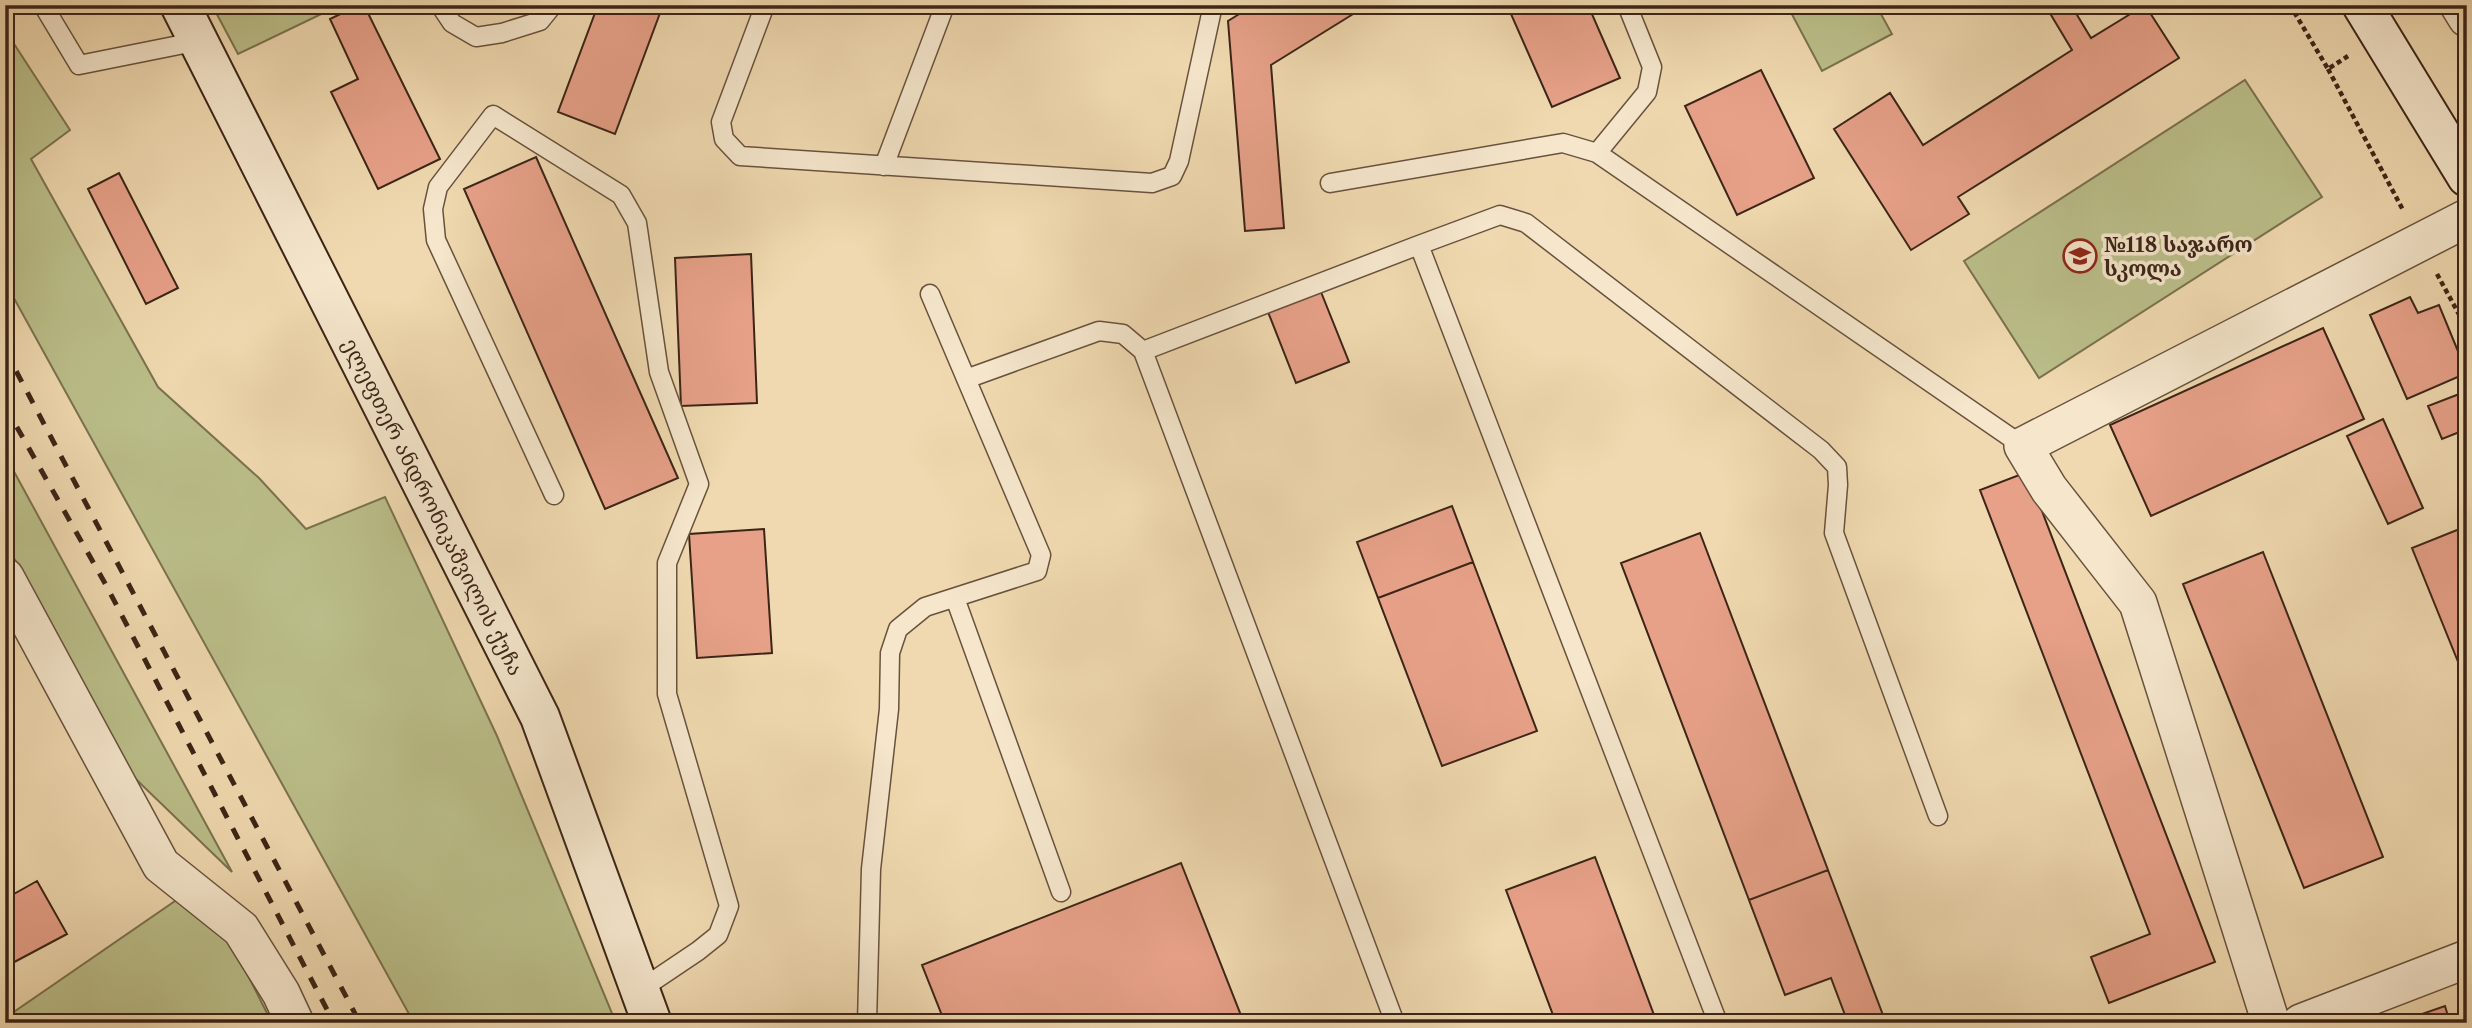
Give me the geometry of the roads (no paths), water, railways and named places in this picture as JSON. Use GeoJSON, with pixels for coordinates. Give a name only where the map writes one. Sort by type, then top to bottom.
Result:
{"type":"FeatureCollection","features":[{"type":"Feature","properties":{"kind":"main road","name":"ელეფთერ ანდრონიკაშვილის ქუჩა"},"geometry":{"type":"LineString","coordinates":[[180,5],[540,717],[646,1006]]}},
{"type":"Feature","properties":{"kind":"main road"},"geometry":{"type":"LineString","coordinates":[[2372,20],[2467,177]]}},
{"type":"Feature","properties":{"kind":"street"},"geometry":{"type":"LineString","coordinates":[[2459,5],[2467,18]]}},
{"type":"Feature","properties":{"kind":"street"},"geometry":{"type":"LineString","coordinates":[[2271,1023],[2138,603],[2049,489],[2023,446],[2467,218]]}},
{"type":"Feature","properties":{"kind":"street"},"geometry":{"type":"LineString","coordinates":[[5,577],[161,865],[241,929],[281,993],[295,1023]]}},
{"type":"Feature","properties":{"kind":"street"},"geometry":{"type":"LineString","coordinates":[[2301,1023],[2467,959]]}},
{"type":"Feature","properties":{"kind":"lane"},"geometry":{"type":"LineString","coordinates":[[43,5],[79,65],[199,40]]}},
{"type":"Feature","properties":{"kind":"lane"},"geometry":{"type":"LineString","coordinates":[[440,5],[452,23],[476,37],[502,33],[540,21],[553,5]]}},
{"type":"Feature","properties":{"kind":"lane"},"geometry":{"type":"LineString","coordinates":[[765,5],[721,122],[724,139],[740,156],[1152,183],[1172,176],[1179,161],[1213,5]]}},
{"type":"Feature","properties":{"kind":"lane"},"geometry":{"type":"LineString","coordinates":[[884,166],[945,5]]}},
{"type":"Feature","properties":{"kind":"lane"},"geometry":{"type":"LineString","coordinates":[[1597,153],[1647,92],[1652,66],[1627,5]]}},
{"type":"Feature","properties":{"kind":"lane"},"geometry":{"type":"LineString","coordinates":[[554,495],[436,240],[433,209],[438,187],[494,115],[621,195],[632,214],[637,223],[659,372],[699,484],[667,563],[667,694],[729,906],[718,935],[698,951],[646,1006]]}},
{"type":"Feature","properties":{"kind":"lane"},"geometry":{"type":"LineString","coordinates":[[1330,183],[1563,144],[1597,153],[2023,446]]}},
{"type":"Feature","properties":{"kind":"lane"},"geometry":{"type":"LineString","coordinates":[[1143,351],[1500,215],[1526,223],[1821,450],[1837,467],[1833,533],[1938,816]]}},
{"type":"Feature","properties":{"kind":"lane"},"geometry":{"type":"LineString","coordinates":[[1419,245],[1718,1023]]}},
{"type":"Feature","properties":{"kind":"lane"},"geometry":{"type":"LineString","coordinates":[[867,1023],[871,869],[889,709],[890,653],[898,629],[925,607],[1037,571],[1041,555],[930,294]]}},
{"type":"Feature","properties":{"kind":"lane"},"geometry":{"type":"LineString","coordinates":[[966,379],[1099,331],[1123,334],[1143,351],[1395,1023]]}},
{"type":"Feature","properties":{"kind":"lane"},"geometry":{"type":"LineString","coordinates":[[955,598],[1061,891]]}},
{"type":"Feature","properties":{"kind":"railway"},"geometry":{"type":"LineString","coordinates":[[5,350],[360,1023]]}},
{"type":"Feature","properties":{"kind":"railway"},"geometry":{"type":"LineString","coordinates":[[5,406],[106,585],[334,1023]]}},
{"type":"Feature","properties":{"kind":"place","name":"№118 საჯარო სკოლა"},"geometry":{"type":"Point","coordinates":[2080,256]}}]}
